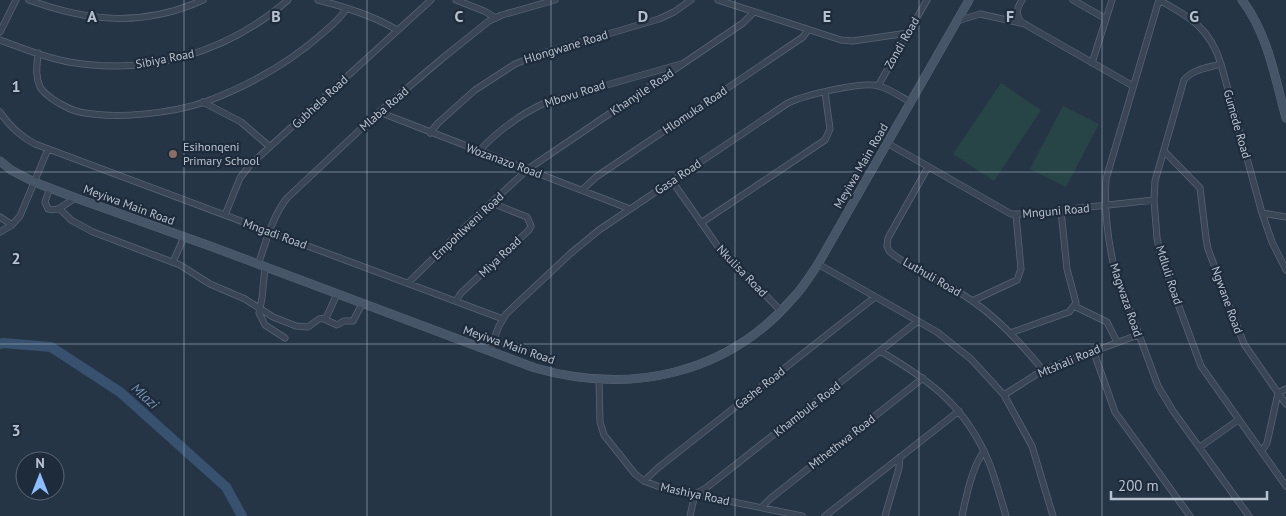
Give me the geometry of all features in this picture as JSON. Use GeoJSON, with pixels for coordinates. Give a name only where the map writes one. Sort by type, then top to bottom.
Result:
{"type":"FeatureCollection","features":[{"type":"Feature","properties":{"kind":"street"},"geometry":{"type":"LineString","coordinates":[[0,32],[16,0]]}},
{"type":"Feature","properties":{"kind":"street"},"geometry":{"type":"LineString","coordinates":[[29,0],[72,14],[96,18],[123,19],[156,15],[203,0]]}},
{"type":"Feature","properties":{"kind":"street","name":"Sibiya Road"},"geometry":{"type":"LineString","coordinates":[[0,40],[67,62],[106,66],[135,66],[164,62],[201,53],[219,46],[264,19],[288,0]]}},
{"type":"Feature","properties":{"kind":"street"},"geometry":{"type":"LineString","coordinates":[[318,0],[346,9],[397,30]]}},
{"type":"Feature","properties":{"kind":"street","name":"Gubhela Road"},"geometry":{"type":"LineString","coordinates":[[225,215],[240,178],[250,166],[431,0]]}},
{"type":"Feature","properties":{"kind":"street"},"geometry":{"type":"LineString","coordinates":[[456,0],[496,18]]}},
{"type":"Feature","properties":{"kind":"street","name":"Mlaba Road"},"geometry":{"type":"LineString","coordinates":[[259,306],[262,298],[261,266],[269,232],[287,198],[379,112],[444,57],[496,18],[555,0]]}},
{"type":"Feature","properties":{"kind":"street","name":"Hlongwane Road"},"geometry":{"type":"LineString","coordinates":[[430,133],[438,122],[475,90],[515,64],[544,53],[659,19],[674,12],[691,0]]}},
{"type":"Feature","properties":{"kind":"street"},"geometry":{"type":"LineString","coordinates":[[718,0],[808,30],[848,41],[908,33]]}},
{"type":"Feature","properties":{"kind":"street","name":"Zondi Road"},"geometry":{"type":"LineString","coordinates":[[878,86],[927,0]]}},
{"type":"Feature","properties":{"kind":"street","name":"Meyiwa Main Road"},"geometry":{"type":"LineString","coordinates":[[0,161],[11,170],[34,182],[555,374],[600,380],[652,377],[669,374],[705,362],[744,341],[767,324],[803,287],[969,0]]}},
{"type":"Feature","properties":{"kind":"street"},"geometry":{"type":"LineString","coordinates":[[1022,0],[1017,10],[1017,15],[1021,22],[1133,86]]}},
{"type":"Feature","properties":{"kind":"street"},"geometry":{"type":"LineString","coordinates":[[1073,0],[1106,18]]}},
{"type":"Feature","properties":{"kind":"street"},"geometry":{"type":"LineString","coordinates":[[1092,63],[1112,0]]}},
{"type":"Feature","properties":{"kind":"street","name":"Gumede Road"},"geometry":{"type":"LineString","coordinates":[[1158,0],[1193,20],[1203,29],[1214,44],[1262,213],[1272,242],[1286,270]]}},
{"type":"Feature","properties":{"kind":"street","name":"Magwaza Road"},"geometry":{"type":"LineString","coordinates":[[1158,0],[1106,179],[1106,207],[1110,252],[1138,335],[1158,386],[1249,516]]}},
{"type":"Feature","properties":{"kind":"street"},"geometry":{"type":"LineString","coordinates":[[1242,0],[1252,14],[1263,36],[1286,118]]}},
{"type":"Feature","properties":{"kind":"street"},"geometry":{"type":"LineString","coordinates":[[38,53],[36,70],[41,88],[51,98],[72,110],[100,115],[138,114],[203,102],[261,77],[300,52],[341,17],[346,9]]}},
{"type":"Feature","properties":{"kind":"street","name":"Khanyile Road"},"geometry":{"type":"LineString","coordinates":[[528,170],[743,24],[754,12]]}},
{"type":"Feature","properties":{"kind":"street"},"geometry":{"type":"LineString","coordinates":[[956,22],[980,14],[1026,25]]}},
{"type":"Feature","properties":{"kind":"street","name":"Hlomuka Road"},"geometry":{"type":"LineString","coordinates":[[582,190],[596,177],[803,37],[808,30]]}},
{"type":"Feature","properties":{"kind":"street","name":"Mbovu Road"},"geometry":{"type":"LineString","coordinates":[[479,151],[495,135],[536,107],[568,95],[683,63]]}},
{"type":"Feature","properties":{"kind":"street","name":"Mdluli Road"},"geometry":{"type":"LineString","coordinates":[[1221,64],[1195,71],[1184,80],[1155,181],[1154,200],[1157,238],[1161,258],[1197,357],[1238,420],[1286,486]]}},
{"type":"Feature","properties":{"kind":"street"},"geometry":{"type":"LineString","coordinates":[[649,72],[655,83]]}},
{"type":"Feature","properties":{"kind":"street","name":"Gasa Road"},"geometry":{"type":"LineString","coordinates":[[489,351],[503,319],[586,240],[788,103],[808,95],[865,85],[878,86],[910,102]]}},
{"type":"Feature","properties":{"kind":"street"},"geometry":{"type":"LineString","coordinates":[[701,223],[825,140],[830,129],[825,92]]}},
{"type":"Feature","properties":{"kind":"street"},"geometry":{"type":"LineString","coordinates":[[203,102],[241,122],[270,147]]}},
{"type":"Feature","properties":{"kind":"street","name":"Mngadi Road"},"geometry":{"type":"LineString","coordinates":[[0,112],[4,119],[24,138],[48,149],[503,319]]}},
{"type":"Feature","properties":{"kind":"street","name":"Wozanazo Road"},"geometry":{"type":"LineString","coordinates":[[379,112],[630,209]]}},
{"type":"Feature","properties":{"kind":"street","name":"Mnguni Road"},"geometry":{"type":"LineString","coordinates":[[887,143],[1016,215],[1106,207],[1154,200]]}},
{"type":"Feature","properties":{"kind":"street"},"geometry":{"type":"LineString","coordinates":[[0,232],[12,225],[20,216],[48,149]]}},
{"type":"Feature","properties":{"kind":"street","name":"Ngwane Road"},"geometry":{"type":"LineString","coordinates":[[1164,151],[1200,188],[1208,249],[1240,334],[1250,354],[1286,404]]}},
{"type":"Feature","properties":{"kind":"street","name":"Luthuli Road"},"geometry":{"type":"LineString","coordinates":[[928,167],[888,238],[887,246],[893,254],[972,301],[1010,333],[1043,370]]}},
{"type":"Feature","properties":{"kind":"street","name":"Empohlweni Road"},"geometry":{"type":"LineString","coordinates":[[408,283],[528,170]]}},
{"type":"Feature","properties":{"kind":"street","name":"Nkulisa Road"},"geometry":{"type":"LineString","coordinates":[[672,181],[726,256],[781,311]]}},
{"type":"Feature","properties":{"kind":"street"},"geometry":{"type":"LineString","coordinates":[[50,187],[45,199],[46,206],[52,210],[60,209],[76,198]]}},
{"type":"Feature","properties":{"kind":"street","name":"Miya Road"},"geometry":{"type":"LineString","coordinates":[[456,301],[461,293],[529,230],[531,226],[527,217],[492,203]]}},
{"type":"Feature","properties":{"kind":"street"},"geometry":{"type":"LineString","coordinates":[[60,209],[71,220],[93,232],[173,262],[188,269],[210,284],[236,294],[259,306],[273,317],[304,328],[319,319],[324,319],[337,325],[344,321],[351,322],[362,304]]}},
{"type":"Feature","properties":{"kind":"street"},"geometry":{"type":"LineString","coordinates":[[1010,333],[1069,312],[1074,306],[1076,298],[1067,269],[1062,211]]}},
{"type":"Feature","properties":{"kind":"street"},"geometry":{"type":"LineString","coordinates":[[1262,213],[1286,217]]}},
{"type":"Feature","properties":{"kind":"street"},"geometry":{"type":"LineString","coordinates":[[972,301],[1017,280],[1020,275],[1016,215]]}},
{"type":"Feature","properties":{"kind":"street"},"geometry":{"type":"LineString","coordinates":[[0,217],[12,225]]}},
{"type":"Feature","properties":{"kind":"street"},"geometry":{"type":"LineString","coordinates":[[173,262],[184,237]]}},
{"type":"Feature","properties":{"kind":"street"},"geometry":{"type":"LineString","coordinates":[[818,264],[918,321],[951,342],[971,359],[1004,396],[1032,446],[1053,516]]}},
{"type":"Feature","properties":{"kind":"street"},"geometry":{"type":"LineString","coordinates":[[324,319],[330,312],[337,294]]}},
{"type":"Feature","properties":{"kind":"street","name":"Gashe Road"},"geometry":{"type":"LineString","coordinates":[[644,481],[654,471],[876,297]]}},
{"type":"Feature","properties":{"kind":"street"},"geometry":{"type":"LineString","coordinates":[[259,306],[258,313],[263,323],[285,338]]}},
{"type":"Feature","properties":{"kind":"street"},"geometry":{"type":"LineString","coordinates":[[1074,306],[1107,322],[1117,342]]}},
{"type":"Feature","properties":{"kind":"street","name":"Khambule Road"},"geometry":{"type":"LineString","coordinates":[[695,494],[706,488],[918,321]]}},
{"type":"Feature","properties":{"kind":"street","name":"Mtshali Road"},"geometry":{"type":"LineString","coordinates":[[1004,396],[1043,370],[1138,335]]}},
{"type":"Feature","properties":{"kind":"street"},"geometry":{"type":"LineString","coordinates":[[1093,350],[1115,412],[1190,516]]}},
{"type":"Feature","properties":{"kind":"street"},"geometry":{"type":"LineString","coordinates":[[880,351],[937,389],[970,425],[990,464],[1006,516]]}},
{"type":"Feature","properties":{"kind":"street","name":"Mthethwa Road"},"geometry":{"type":"LineString","coordinates":[[762,508],[771,498],[923,378]]}},
{"type":"Feature","properties":{"kind":"street","name":"Mashiya Road"},"geometry":{"type":"LineString","coordinates":[[600,380],[600,422],[604,435],[632,470],[644,481],[660,487],[802,516]]}},
{"type":"Feature","properties":{"kind":"street"},"geometry":{"type":"LineString","coordinates":[[1262,451],[1267,442],[1278,393],[1286,389]]}},
{"type":"Feature","properties":{"kind":"street"},"geometry":{"type":"LineString","coordinates":[[825,516],[959,411]]}},
{"type":"Feature","properties":{"kind":"street"},"geometry":{"type":"LineString","coordinates":[[1200,447],[1238,420]]}},
{"type":"Feature","properties":{"kind":"street"},"geometry":{"type":"LineString","coordinates":[[962,516],[977,464],[984,452]]}},
{"type":"Feature","properties":{"kind":"street"},"geometry":{"type":"LineString","coordinates":[[885,516],[899,468],[900,457]]}},
{"type":"Feature","properties":{"kind":"street"},"geometry":{"type":"LineString","coordinates":[[690,516],[695,494]]}},
{"type":"Feature","properties":{"kind":"green space"},"geometry":{"type":"Polygon","coordinates":[[[1001,83],[1041,110],[994,181],[953,154],[1001,83]]]}},
{"type":"Feature","properties":{"kind":"green space"},"geometry":{"type":"Polygon","coordinates":[[[1063,106],[1099,124],[1066,187],[1030,169],[1063,106]]]}},
{"type":"Feature","properties":{"kind":"waterway","name":"Mlazi"},"geometry":{"type":"LineString","coordinates":[[0,344],[51,347],[120,392],[226,487],[242,516]]}},
{"type":"Feature","properties":{"kind":"place","name":"Esihonqeni Primary School"},"geometry":{"type":"Point","coordinates":[173,154]}}]}
